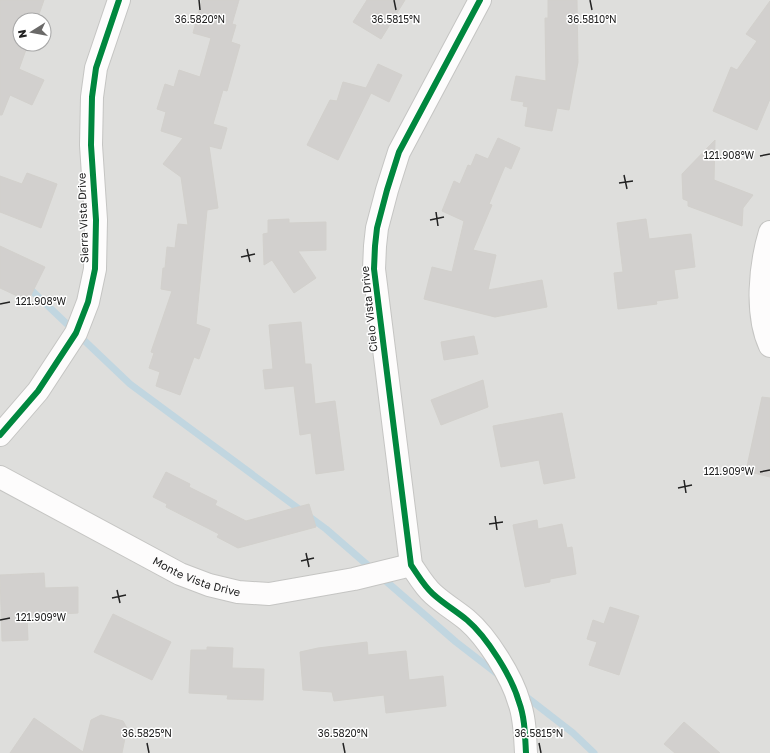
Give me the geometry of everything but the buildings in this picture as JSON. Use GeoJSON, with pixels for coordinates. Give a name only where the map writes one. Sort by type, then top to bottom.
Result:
{"type":"FeatureCollection","features":[{"type":"Feature","properties":{"kind":"street","name":"Sierra Vista Drive"},"geometry":{"type":"LineString","coordinates":[[0,435],[38,391],[76,333],[88,302],[95,262],[96,220],[90,145],[92,97],[96,68],[119,0]]}},
{"type":"Feature","properties":{"kind":"street","name":"Cielo Vista Drive"},"geometry":{"type":"LineString","coordinates":[[411,565],[374,269],[374,246],[387,190],[399,152],[480,0]]}},
{"type":"Feature","properties":{"kind":"street"},"geometry":{"type":"LineString","coordinates":[[770,232],[765,253],[761,288],[763,323],[770,346]]}},
{"type":"Feature","properties":{"kind":"street","name":"Monte Vista Drive"},"geometry":{"type":"LineString","coordinates":[[0,477],[180,574],[209,585],[238,592],[268,594],[354,579],[411,565]]}},
{"type":"Feature","properties":{"kind":"street"},"geometry":{"type":"LineString","coordinates":[[411,565],[433,594],[468,621],[487,643],[506,671],[519,702],[525,730],[526,753]]}},
{"type":"Feature","properties":{"kind":"shaded area"},"geometry":{"type":"Polygon","coordinates":[[[0,0],[770,0],[770,753],[0,753],[0,0]]]}},
{"type":"Feature","properties":{"kind":"waterway"},"geometry":{"type":"LineString","coordinates":[[27,286],[130,384],[326,529],[456,642],[500,676]]}},
{"type":"Feature","properties":{"kind":"waterway"},"geometry":{"type":"LineString","coordinates":[[524,695],[573,733],[594,753]]}},
{"type":"Feature","properties":{"kind":"cycle path"},"geometry":{"type":"LineString","coordinates":[[0,435],[38,391],[76,333],[88,302],[95,269],[96,220],[91,145],[92,97],[96,68],[119,0]]}},
{"type":"Feature","properties":{"kind":"cycle path"},"geometry":{"type":"LineString","coordinates":[[480,0],[399,152],[377,228],[374,269],[411,565],[430,591],[475,627],[498,658],[511,681],[521,708],[526,753]]}}]}
